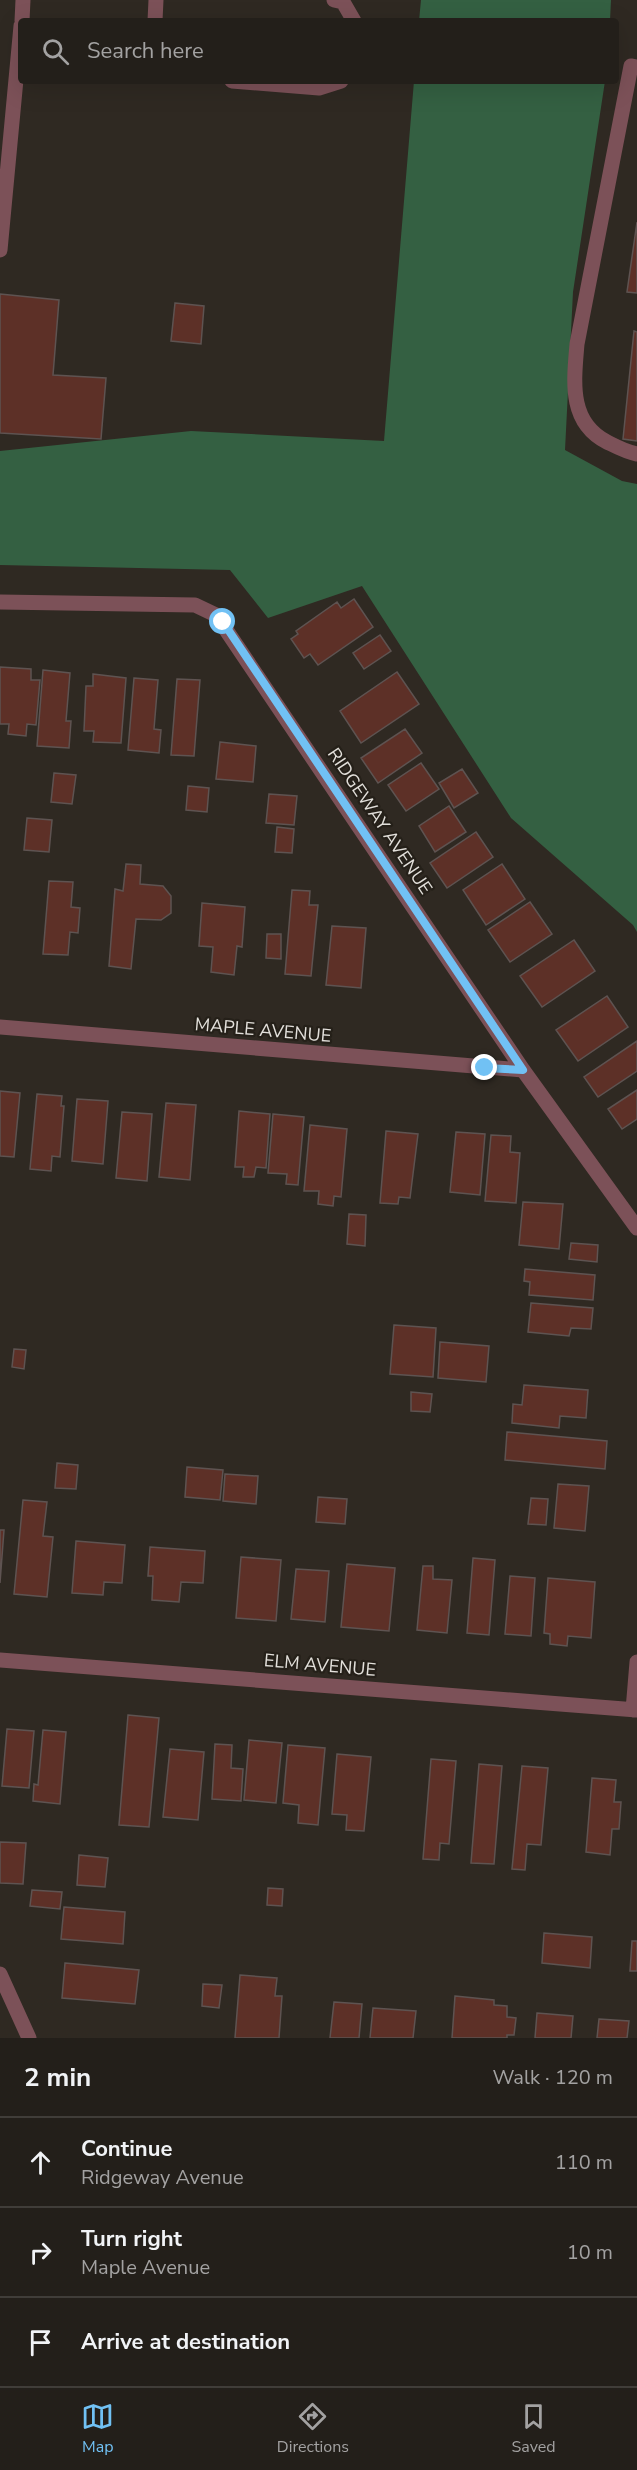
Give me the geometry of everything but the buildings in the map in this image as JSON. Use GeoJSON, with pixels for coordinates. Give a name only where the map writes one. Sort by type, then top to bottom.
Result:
{"type":"FeatureCollection","features":[{"type":"Feature","properties":{"kind":"street"},"geometry":{"type":"LineString","coordinates":[[21,18],[23,0]]}},
{"type":"Feature","properties":{"kind":"street"},"geometry":{"type":"LineString","coordinates":[[155,18],[156,0]]}},
{"type":"Feature","properties":{"kind":"street"},"geometry":{"type":"LineString","coordinates":[[334,0],[343,2],[352,18]]}},
{"type":"Feature","properties":{"kind":"street"},"geometry":{"type":"LineString","coordinates":[[0,250],[18,58]]}},
{"type":"Feature","properties":{"kind":"street"},"geometry":{"type":"LineString","coordinates":[[637,67],[631,66],[577,344],[574,384],[577,412],[596,436],[637,454]]}},
{"type":"Feature","properties":{"kind":"street"},"geometry":{"type":"LineString","coordinates":[[269,84],[319,88],[332,84]]}},
{"type":"Feature","properties":{"kind":"street","name":"RIDGEWAY AVENUE"},"geometry":{"type":"LineString","coordinates":[[0,602],[195,605],[216,615],[523,1070],[637,1228]]}},
{"type":"Feature","properties":{"kind":"street","name":"MAPLE AVENUE"},"geometry":{"type":"LineString","coordinates":[[0,1027],[523,1070]]}},
{"type":"Feature","properties":{"kind":"street","name":"ELM AVENUE"},"geometry":{"type":"LineString","coordinates":[[0,1660],[635,1710]]}},
{"type":"Feature","properties":{"kind":"street"},"geometry":{"type":"LineString","coordinates":[[635,1710],[637,1662]]}},
{"type":"Feature","properties":{"kind":"street"},"geometry":{"type":"LineString","coordinates":[[0,1974],[29,2038]]}},
{"type":"Feature","properties":{"kind":"green space"},"geometry":{"type":"Polygon","coordinates":[[[421,0],[611,0],[610,18],[419,18],[421,0]]]}},
{"type":"Feature","properties":{"kind":"green space"},"geometry":{"type":"Polygon","coordinates":[[[414,84],[605,84],[573,292],[565,450],[622,481],[637,484],[637,932],[633,925],[511,818],[362,586],[268,618],[230,570],[0,565],[0,451],[191,431],[384,441],[414,84]]]}},
{"type":"Feature","properties":{"kind":"route"},"geometry":{"type":"LineString","coordinates":[[223,622],[523,1070],[485,1068]]}}]}
